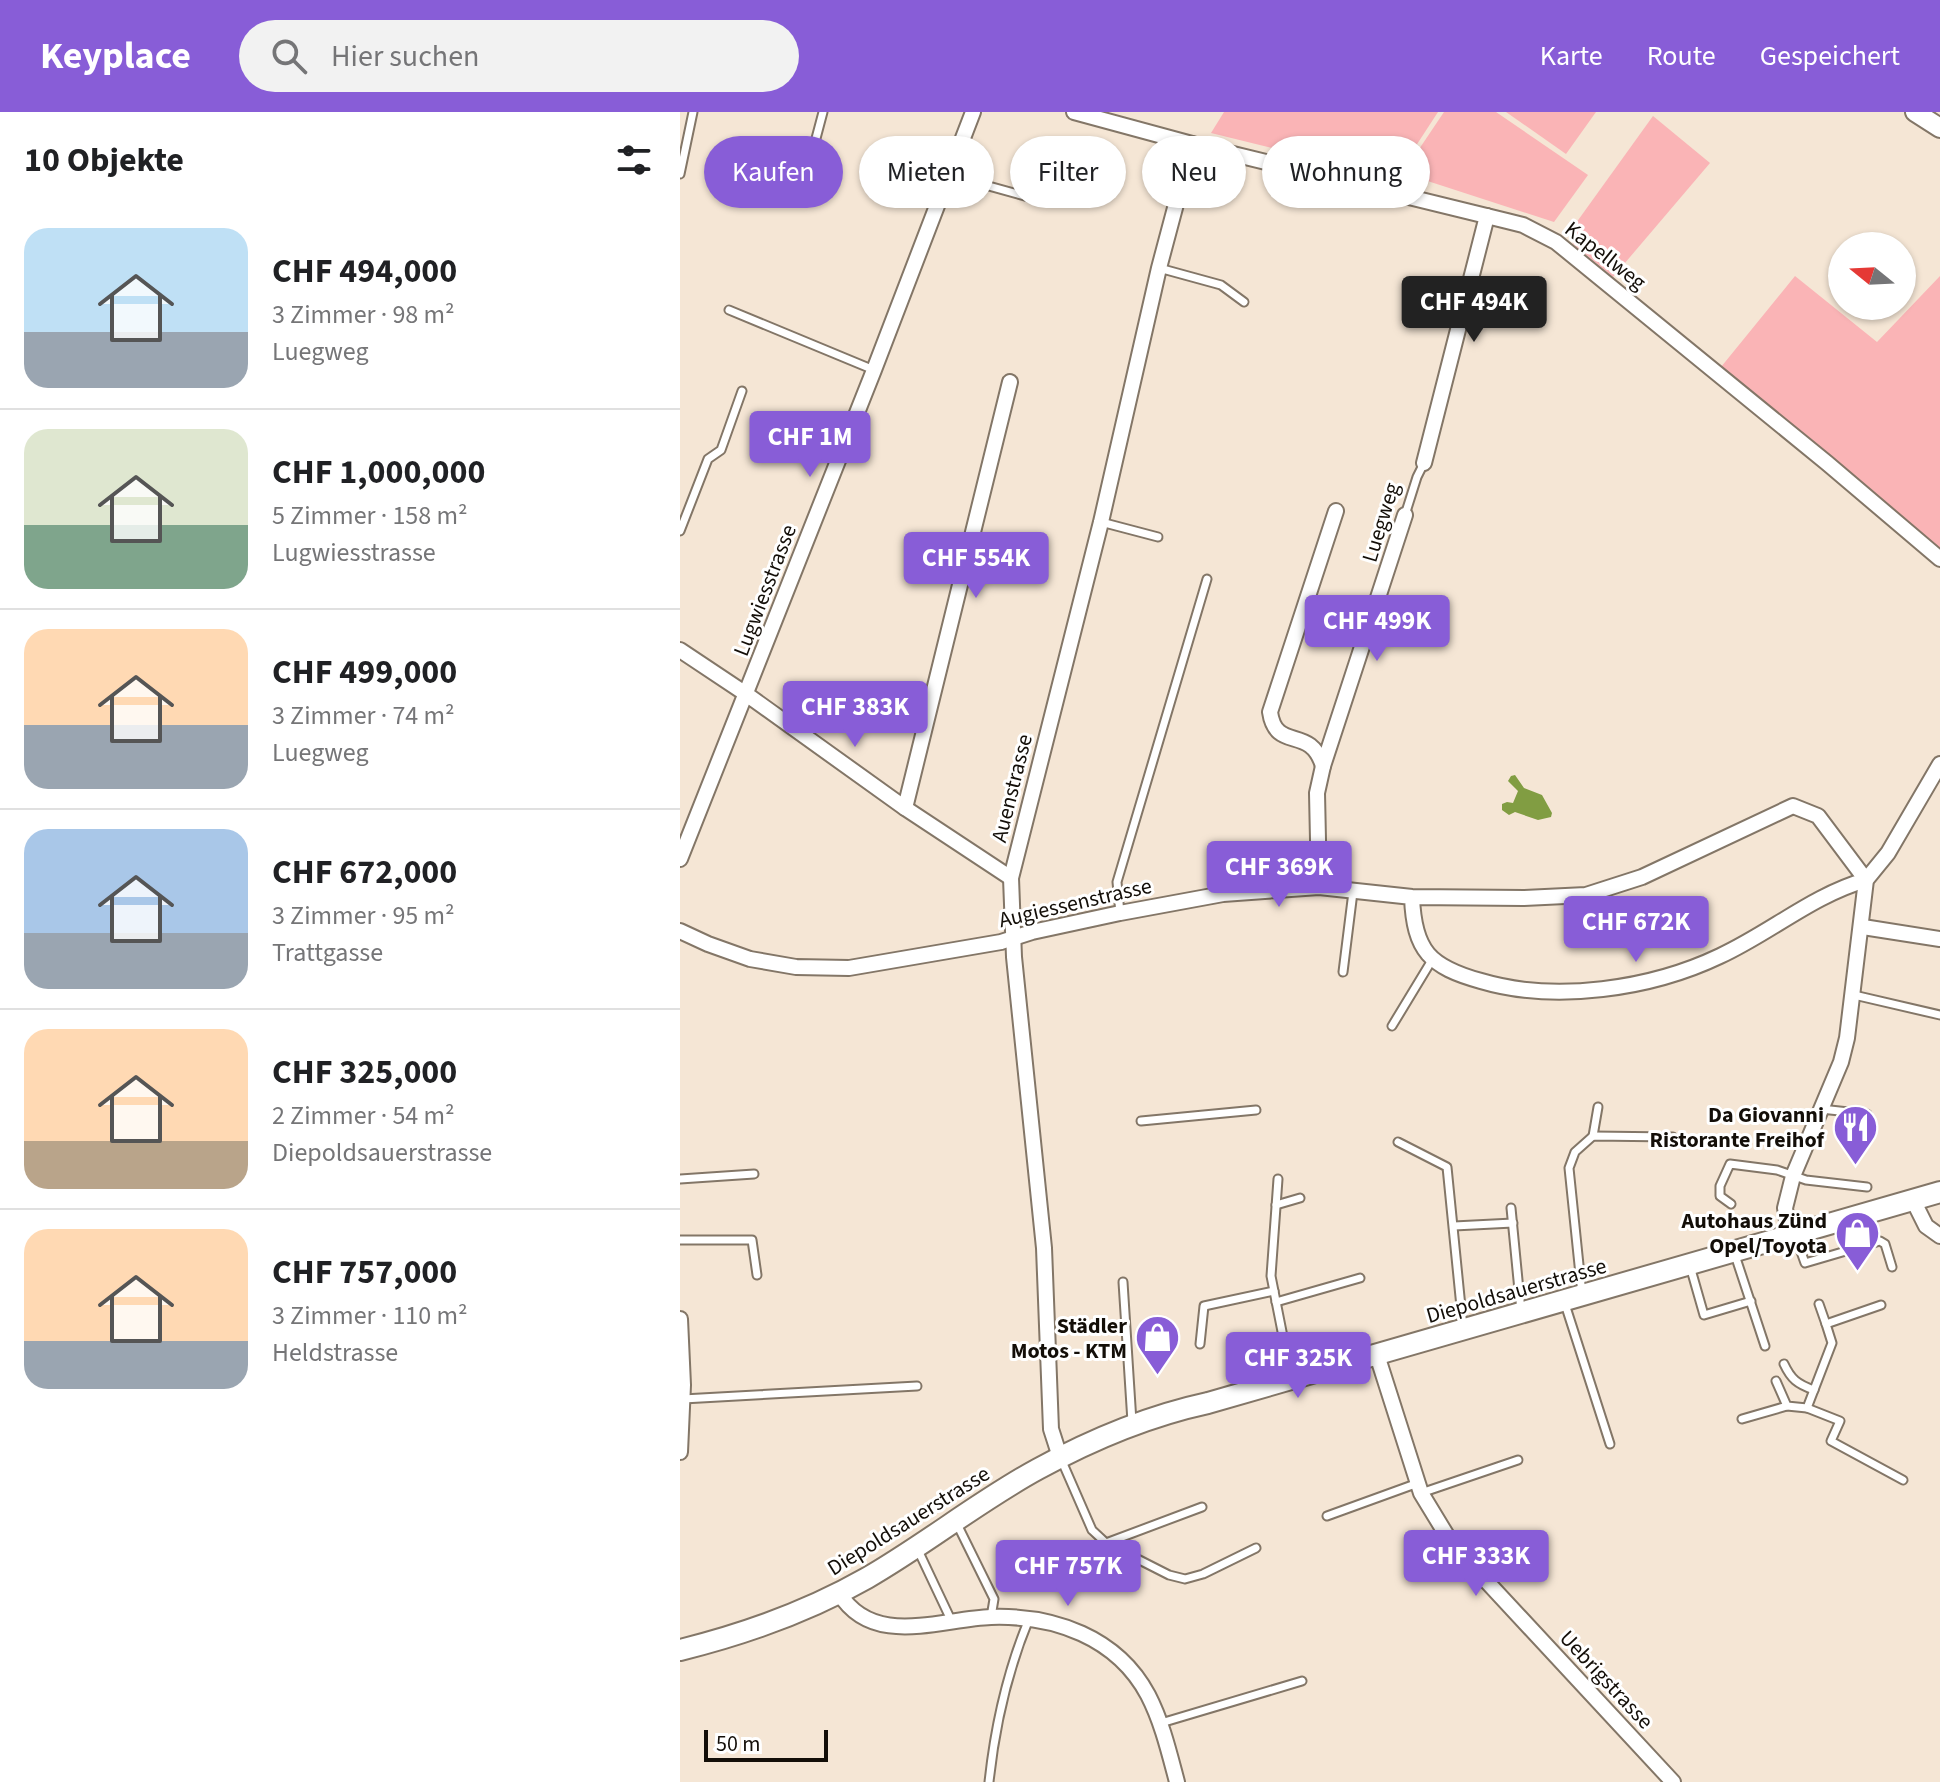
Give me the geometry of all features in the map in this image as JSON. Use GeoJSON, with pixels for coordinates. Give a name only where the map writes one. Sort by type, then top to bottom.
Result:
{"type":"FeatureCollection","features":[{"type":"Feature","properties":{"kind":"main road","name":"Diepoldsauerstrasse"},"geometry":{"type":"LineString","coordinates":[[680,1650],[773,1623],[839,1593],[917,1548],[995,1495],[1060,1457],[1170,1411],[1291,1380],[1940,1192]]}},
{"type":"Feature","properties":{"kind":"street","name":"Lugwiesstrasse"},"geometry":{"type":"LineString","coordinates":[[964,136],[973,112]]}},
{"type":"Feature","properties":{"kind":"street"},"geometry":{"type":"LineString","coordinates":[[1915,112],[1940,128]]}},
{"type":"Feature","properties":{"kind":"street","name":"Kapellweg"},"geometry":{"type":"LineString","coordinates":[[1083,113],[1164,136]]}},
{"type":"Feature","properties":{"kind":"street","name":"Kapellweg"},"geometry":{"type":"LineString","coordinates":[[1246,157],[1523,225],[1556,242],[1940,559]]}},
{"type":"Feature","properties":{"kind":"street","name":"Lugwiesstrasse"},"geometry":{"type":"LineString","coordinates":[[680,859],[936,208]]}},
{"type":"Feature","properties":{"kind":"street","name":"Auenstrasse"},"geometry":{"type":"LineString","coordinates":[[1060,1457],[1051,1429],[1044,1248],[1014,939],[1011,878],[1101,522],[1175,208]]}},
{"type":"Feature","properties":{"kind":"street","name":"Luegweg"},"geometry":{"type":"LineString","coordinates":[[1424,463],[1487,216]]}},
{"type":"Feature","properties":{"kind":"street"},"geometry":{"type":"LineString","coordinates":[[905,808],[1010,382]]}},
{"type":"Feature","properties":{"kind":"street"},"geometry":{"type":"LineString","coordinates":[[1323,766],[1319,752],[1311,744],[1279,733],[1272,724],[1270,712],[1336,511]]}},
{"type":"Feature","properties":{"kind":"street","name":"Luegweg"},"geometry":{"type":"LineString","coordinates":[[1319,887],[1317,793],[1323,766],[1405,515]]}},
{"type":"Feature","properties":{"kind":"street"},"geometry":{"type":"LineString","coordinates":[[680,650],[905,808],[1011,878]]}},
{"type":"Feature","properties":{"kind":"street"},"geometry":{"type":"LineString","coordinates":[[1412,897],[1419,942],[1432,960],[1454,974],[1489,984],[1535,990],[1626,986],[1670,976],[1721,956],[1843,887],[1866,880],[1888,853],[1939,770]]}},
{"type":"Feature","properties":{"kind":"street","name":"Augiessenstrasse"},"geometry":{"type":"LineString","coordinates":[[680,931],[750,959],[824,969],[849,968],[1014,939],[1120,913],[1223,894],[1319,887],[1412,897],[1586,895],[1642,877],[1793,806],[1818,816],[1866,880]]}},
{"type":"Feature","properties":{"kind":"street"},"geometry":{"type":"LineString","coordinates":[[1792,1233],[1785,1208],[1793,1176],[1841,1062],[1854,995],[1866,880]]}},
{"type":"Feature","properties":{"kind":"street"},"geometry":{"type":"LineString","coordinates":[[1863,927],[1940,939]]}},
{"type":"Feature","properties":{"kind":"street"},"geometry":{"type":"LineString","coordinates":[[1913,1200],[1921,1220],[1930,1231],[1940,1236]]}},
{"type":"Feature","properties":{"kind":"street"},"geometry":{"type":"LineString","coordinates":[[680,1319],[683,1399],[680,1452]]}},
{"type":"Feature","properties":{"kind":"street","name":"Uebrigstrasse"},"geometry":{"type":"LineString","coordinates":[[1377,1355],[1420,1488],[1452,1544],[1673,1782]]}},
{"type":"Feature","properties":{"kind":"street"},"geometry":{"type":"LineString","coordinates":[[839,1593],[854,1613],[871,1621],[911,1627],[991,1617],[1029,1619],[1066,1627],[1097,1640],[1129,1668],[1146,1692],[1161,1723],[1177,1782]]}},
{"type":"Feature","properties":{"kind":"lane"},"geometry":{"type":"LineString","coordinates":[[680,174],[693,112]]}},
{"type":"Feature","properties":{"kind":"lane"},"geometry":{"type":"LineString","coordinates":[[817,136],[823,112]]}},
{"type":"Feature","properties":{"kind":"lane"},"geometry":{"type":"LineString","coordinates":[[1159,268],[1221,285],[1244,302]]}},
{"type":"Feature","properties":{"kind":"lane"},"geometry":{"type":"LineString","coordinates":[[729,310],[874,370]]}},
{"type":"Feature","properties":{"kind":"lane"},"geometry":{"type":"LineString","coordinates":[[680,531],[708,459],[721,450],[742,391]]}},
{"type":"Feature","properties":{"kind":"lane","name":"Luegweg"},"geometry":{"type":"LineString","coordinates":[[1405,515],[1424,463]]}},
{"type":"Feature","properties":{"kind":"lane"},"geometry":{"type":"LineString","coordinates":[[1101,522],[1158,537]]}},
{"type":"Feature","properties":{"kind":"lane"},"geometry":{"type":"LineString","coordinates":[[1120,913],[1117,882],[1207,579]]}},
{"type":"Feature","properties":{"kind":"lane"},"geometry":{"type":"LineString","coordinates":[[1343,972],[1353,890]]}},
{"type":"Feature","properties":{"kind":"lane"},"geometry":{"type":"LineString","coordinates":[[1392,1026],[1432,960]]}},
{"type":"Feature","properties":{"kind":"lane"},"geometry":{"type":"LineString","coordinates":[[1854,995],[1940,1015]]}},
{"type":"Feature","properties":{"kind":"lane"},"geometry":{"type":"LineString","coordinates":[[1598,1107],[1593,1136],[1575,1152],[1569,1168],[1573,1299],[1610,1444]]}},
{"type":"Feature","properties":{"kind":"lane"},"geometry":{"type":"LineString","coordinates":[[1821,1109],[1867,1114]]}},
{"type":"Feature","properties":{"kind":"lane"},"geometry":{"type":"LineString","coordinates":[[1141,1121],[1256,1110]]}},
{"type":"Feature","properties":{"kind":"lane"},"geometry":{"type":"LineString","coordinates":[[1593,1136],[1673,1137]]}},
{"type":"Feature","properties":{"kind":"lane"},"geometry":{"type":"LineString","coordinates":[[1398,1142],[1447,1167],[1463,1329]]}},
{"type":"Feature","properties":{"kind":"lane"},"geometry":{"type":"LineString","coordinates":[[1731,1204],[1720,1196],[1720,1186],[1730,1164],[1777,1170],[1806,1180],[1867,1187]]}},
{"type":"Feature","properties":{"kind":"lane"},"geometry":{"type":"LineString","coordinates":[[680,1179],[754,1174]]}},
{"type":"Feature","properties":{"kind":"lane"},"geometry":{"type":"LineString","coordinates":[[1278,1179],[1271,1276],[1291,1380]]}},
{"type":"Feature","properties":{"kind":"lane"},"geometry":{"type":"LineString","coordinates":[[1276,1205],[1300,1198]]}},
{"type":"Feature","properties":{"kind":"lane"},"geometry":{"type":"LineString","coordinates":[[1511,1208],[1521,1314]]}},
{"type":"Feature","properties":{"kind":"lane"},"geometry":{"type":"LineString","coordinates":[[1454,1226],[1513,1223]]}},
{"type":"Feature","properties":{"kind":"lane"},"geometry":{"type":"LineString","coordinates":[[1792,1233],[1806,1264],[1880,1241],[1885,1244],[1892,1267]]}},
{"type":"Feature","properties":{"kind":"lane"},"geometry":{"type":"LineString","coordinates":[[680,1240],[752,1240],[757,1275]]}},
{"type":"Feature","properties":{"kind":"lane"},"geometry":{"type":"LineString","coordinates":[[1733,1250],[1765,1346]]}},
{"type":"Feature","properties":{"kind":"lane"},"geometry":{"type":"LineString","coordinates":[[1689,1264],[1704,1315],[1751,1301]]}},
{"type":"Feature","properties":{"kind":"lane"},"geometry":{"type":"LineString","coordinates":[[1276,1302],[1360,1278]]}},
{"type":"Feature","properties":{"kind":"lane"},"geometry":{"type":"LineString","coordinates":[[1123,1282],[1132,1425]]}},
{"type":"Feature","properties":{"kind":"lane"},"geometry":{"type":"LineString","coordinates":[[1200,1344],[1204,1306],[1274,1291]]}},
{"type":"Feature","properties":{"kind":"lane"},"geometry":{"type":"LineString","coordinates":[[1807,1408],[1832,1343],[1819,1304]]}},
{"type":"Feature","properties":{"kind":"lane"},"geometry":{"type":"LineString","coordinates":[[1826,1324],[1881,1305]]}},
{"type":"Feature","properties":{"kind":"lane"},"geometry":{"type":"LineString","coordinates":[[1784,1364],[1791,1378],[1814,1390]]}},
{"type":"Feature","properties":{"kind":"lane"},"geometry":{"type":"LineString","coordinates":[[1776,1381],[1787,1406]]}},
{"type":"Feature","properties":{"kind":"lane"},"geometry":{"type":"LineString","coordinates":[[683,1399],[917,1386]]}},
{"type":"Feature","properties":{"kind":"lane"},"geometry":{"type":"LineString","coordinates":[[1742,1419],[1787,1406],[1807,1408],[1840,1421],[1831,1441],[1903,1480]]}},
{"type":"Feature","properties":{"kind":"lane"},"geometry":{"type":"LineString","coordinates":[[1060,1457],[1092,1530],[1106,1543],[1169,1575],[1185,1579],[1203,1574],[1256,1548]]}},
{"type":"Feature","properties":{"kind":"lane"},"geometry":{"type":"LineString","coordinates":[[1327,1516],[1518,1460]]}},
{"type":"Feature","properties":{"kind":"lane"},"geometry":{"type":"LineString","coordinates":[[1106,1543],[1202,1507]]}},
{"type":"Feature","properties":{"kind":"lane"},"geometry":{"type":"LineString","coordinates":[[956,1522],[994,1599],[991,1617]]}},
{"type":"Feature","properties":{"kind":"lane"},"geometry":{"type":"LineString","coordinates":[[917,1548],[952,1622]]}},
{"type":"Feature","properties":{"kind":"lane"},"geometry":{"type":"LineString","coordinates":[[989,1782],[994,1736],[1003,1697],[1014,1654],[1029,1619]]}},
{"type":"Feature","properties":{"kind":"lane"},"geometry":{"type":"LineString","coordinates":[[1161,1723],[1302,1681]]}},
{"type":"Feature","properties":{"kind":"shaded area"},"geometry":{"type":"Polygon","coordinates":[[[1224,112],[1438,112],[1422,136],[1262,136],[1262,145],[1246,142],[1246,136],[1211,133],[1224,112]]]}},
{"type":"Feature","properties":{"kind":"shaded area"},"geometry":{"type":"Polygon","coordinates":[[[1444,112],[1496,112],[1588,175],[1554,222],[1430,182],[1428,136],[1444,112]]]}},
{"type":"Feature","properties":{"kind":"shaded area"},"geometry":{"type":"Polygon","coordinates":[[[1506,112],[1596,112],[1566,154],[1506,112]]]}},
{"type":"Feature","properties":{"kind":"shaded area"},"geometry":{"type":"Polygon","coordinates":[[[1653,116],[1710,163],[1613,277],[1573,244],[1571,230],[1653,116]]]}},
{"type":"Feature","properties":{"kind":"shaded area"},"geometry":{"type":"Polygon","coordinates":[[[1795,276],[1828,303],[1828,320],[1850,320],[1877,342],[1898,320],[1916,320],[1916,301],[1940,276],[1940,549],[1721,367],[1795,276]]]}},
{"type":"Feature","properties":{"kind":"shaded area"},"geometry":{"type":"Polygon","coordinates":[[[1515,775],[1524,788],[1542,795],[1552,813],[1551,817],[1538,820],[1515,812],[1509,815],[1502,810],[1502,804],[1513,803],[1518,791],[1508,781],[1515,775]]]}},
{"type":"Feature","properties":{"kind":"place","name":"Da Giovanni Ristorante Freihof"},"geometry":{"type":"Point","coordinates":[1855,1166]}},
{"type":"Feature","properties":{"kind":"place","name":"Autohaus Zünd Opel/Toyota"},"geometry":{"type":"Point","coordinates":[1858,1272]}},
{"type":"Feature","properties":{"kind":"place","name":"Städler Motos - KTM"},"geometry":{"type":"Point","coordinates":[1158,1377]}}]}
